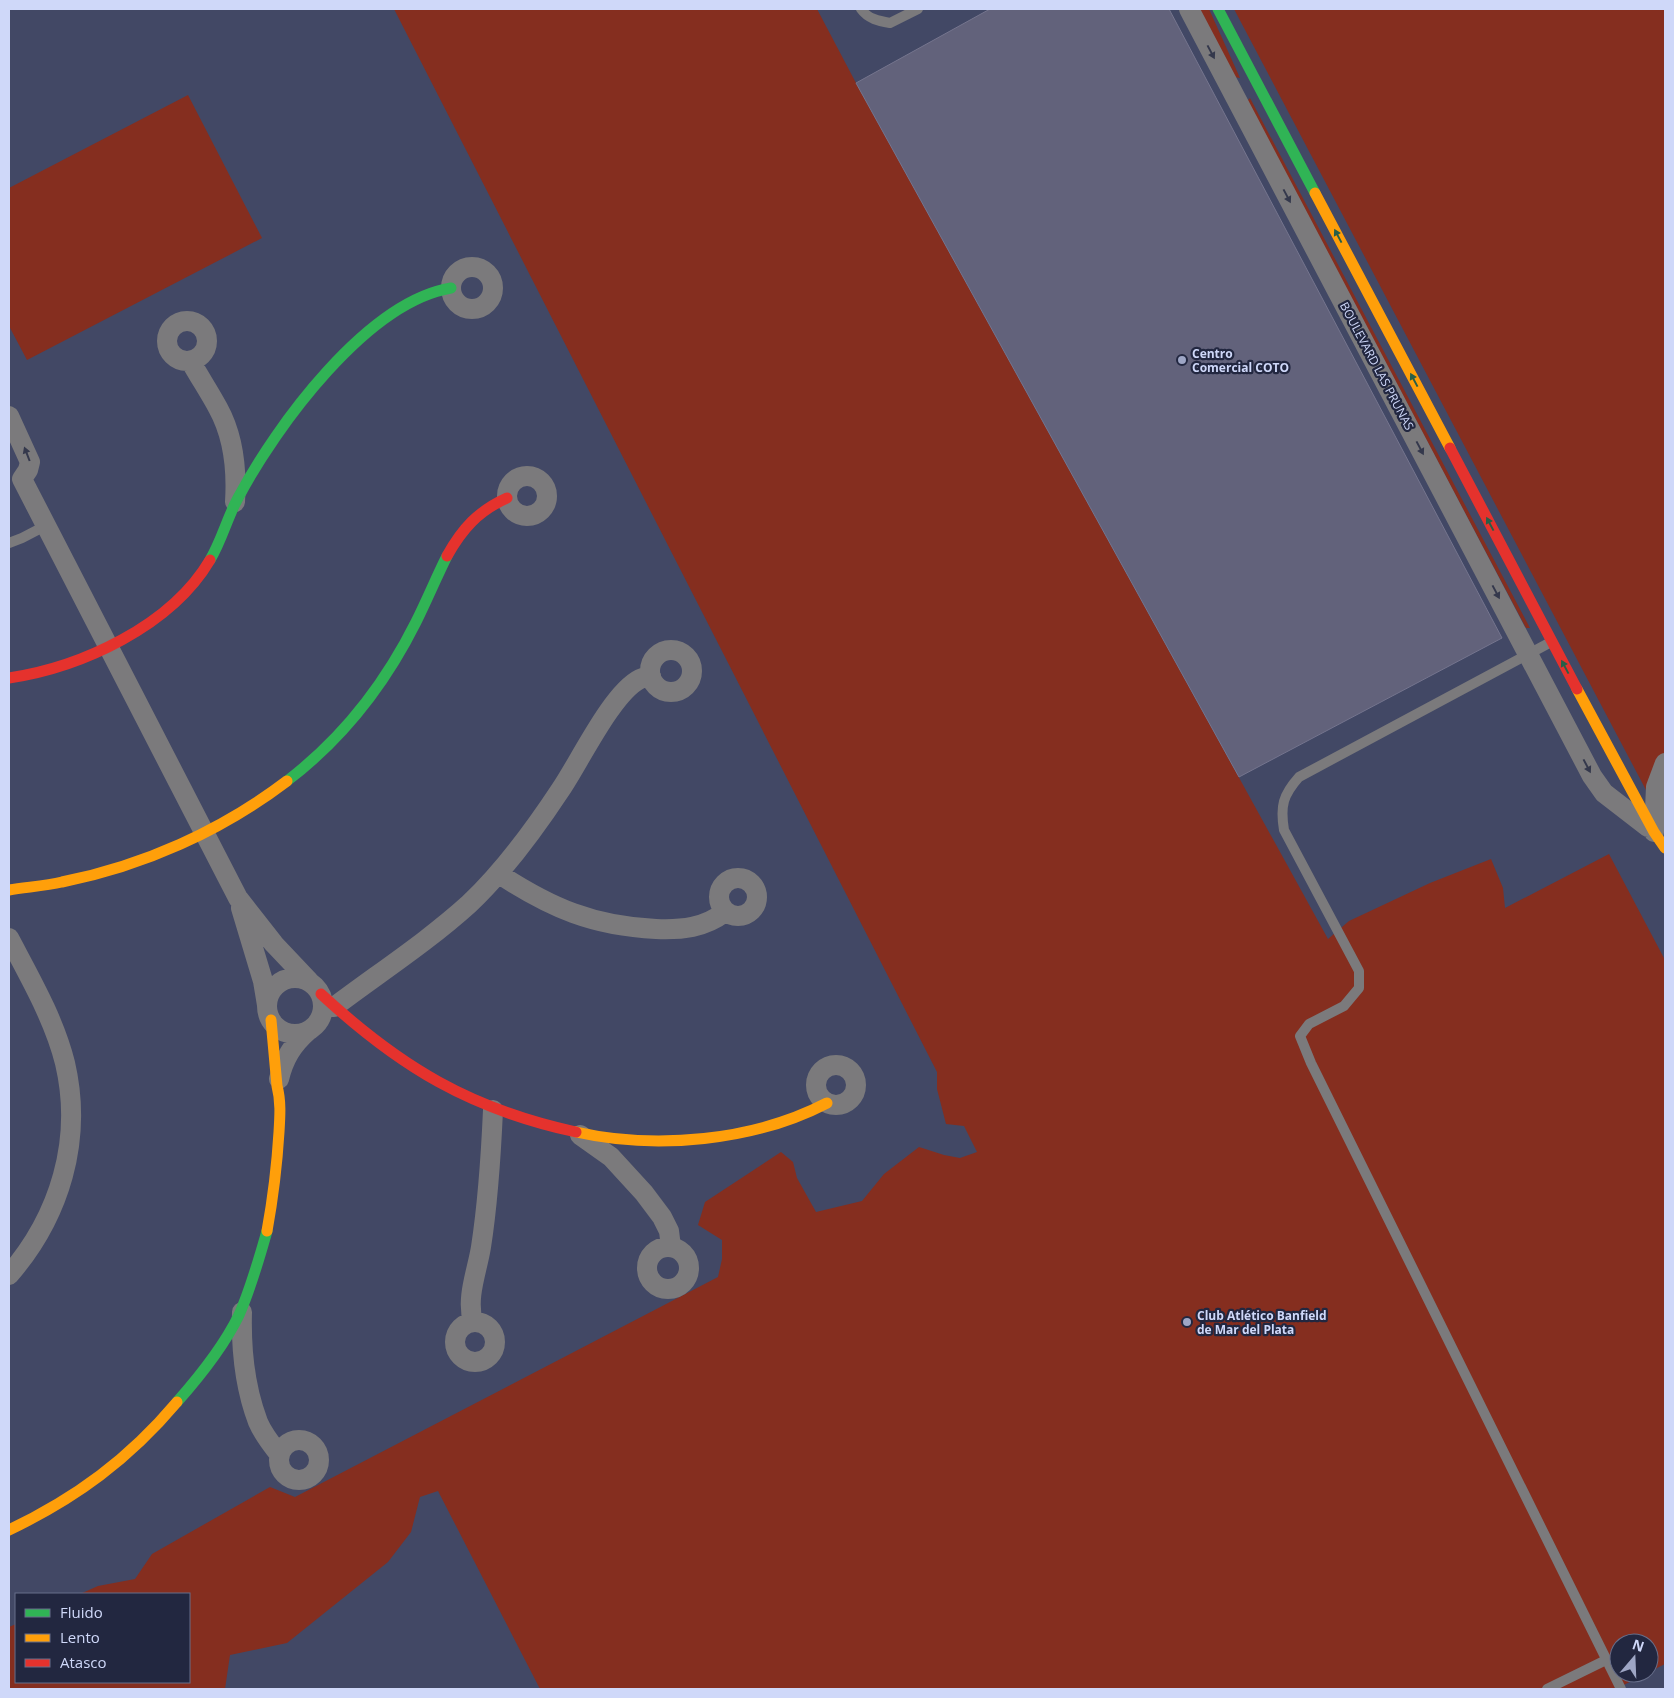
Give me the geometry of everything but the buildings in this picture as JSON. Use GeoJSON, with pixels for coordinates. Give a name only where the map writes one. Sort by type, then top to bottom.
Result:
{"type":"FeatureCollection","features":[{"type":"Feature","properties":{"kind":"street","name":"BOULEVARD LAS PRUNAS"},"geometry":{"type":"LineString","coordinates":[[1189,9],[1592,776],[1604,793],[1660,840]]}},
{"type":"Feature","properties":{"kind":"street","name":"BOULEVARD LAS PRUNAS"},"geometry":{"type":"LineString","coordinates":[[1218,9],[1588,711],[1660,840]]}},
{"type":"Feature","properties":{"kind":"street"},"geometry":{"type":"LineString","coordinates":[[1234,94],[1257,82]]}},
{"type":"Feature","properties":{"kind":"street"},"geometry":{"type":"LineString","coordinates":[[9,678],[50,671],[81,660],[108,647],[158,615],[194,583],[207,566],[218,545],[235,503],[282,428],[326,373],[376,326],[403,307],[429,292],[451,288]]}},
{"type":"Feature","properties":{"kind":"street"},"geometry":{"type":"LineString","coordinates":[[191,362],[219,410],[227,428],[232,447],[236,480],[235,503]]}},
{"type":"Feature","properties":{"kind":"street"},"geometry":{"type":"LineString","coordinates":[[9,416],[30,462],[28,470],[16,478],[47,525],[238,898],[263,981],[269,1013],[277,1086],[280,1096],[280,1130],[273,1197],[266,1233],[242,1308],[225,1338],[172,1411],[124,1458],[80,1492],[44,1513],[9,1530]]}},
{"type":"Feature","properties":{"kind":"street"},"geometry":{"type":"LineString","coordinates":[[9,890],[76,880],[149,858],[206,833],[274,792],[332,742],[380,685],[416,622],[442,563],[484,509],[497,500],[507,498]]}},
{"type":"Feature","properties":{"kind":"street"},"geometry":{"type":"LineString","coordinates":[[321,994],[420,944],[469,903],[499,874],[520,848],[562,788],[615,703],[635,682],[642,677],[651,676]]}},
{"type":"Feature","properties":{"kind":"street"},"geometry":{"type":"LineString","coordinates":[[1660,840],[1656,787],[1665,763]]}},
{"type":"Feature","properties":{"kind":"street"},"geometry":{"type":"LineString","coordinates":[[499,874],[544,901],[574,914],[612,925],[646,929],[687,929],[703,926],[714,921],[725,912]]}},
{"type":"Feature","properties":{"kind":"street"},"geometry":{"type":"LineString","coordinates":[[238,898],[274,944],[321,994],[354,1025],[406,1064],[435,1082],[493,1110],[580,1135],[630,1141],[669,1141],[750,1131],[793,1119],[827,1103]]}},
{"type":"Feature","properties":{"kind":"street"},"geometry":{"type":"LineString","coordinates":[[9,938],[45,1008],[56,1036],[64,1062],[70,1092],[72,1116],[61,1185],[51,1212],[38,1238],[9,1275]]}},
{"type":"Feature","properties":{"kind":"street"},"geometry":{"type":"LineString","coordinates":[[277,1086],[286,1057],[292,1047],[311,1028],[320,1019],[323,1002],[321,994],[292,977],[284,979],[272,990],[269,1013],[283,1031],[299,1033],[311,1028],[331,1022],[340,1021],[354,1025]]}},
{"type":"Feature","properties":{"kind":"street"},"geometry":{"type":"LineString","coordinates":[[473,1322],[469,1309],[482,1238],[491,1151],[493,1110]]}},
{"type":"Feature","properties":{"kind":"street"},"geometry":{"type":"LineString","coordinates":[[580,1135],[611,1157],[644,1193],[662,1217],[669,1231],[672,1247]]}},
{"type":"Feature","properties":{"kind":"street"},"geometry":{"type":"LineString","coordinates":[[242,1308],[242,1347],[252,1401],[258,1422],[266,1438],[280,1454]]}},
{"type":"Feature","properties":{"kind":"lane"},"geometry":{"type":"LineString","coordinates":[[861,9],[874,19],[890,23],[916,9]]}},
{"type":"Feature","properties":{"kind":"lane"},"geometry":{"type":"LineString","coordinates":[[9,543],[47,525]]}},
{"type":"Feature","properties":{"kind":"lane"},"geometry":{"type":"LineString","coordinates":[[1552,642],[1299,777],[1289,788],[1283,801],[1281,814],[1284,830],[1359,971],[1359,988],[1344,1006],[1309,1024],[1300,1036],[1310,1063],[1621,1689]]}},
{"type":"Feature","properties":{"kind":"lane"},"geometry":{"type":"LineString","coordinates":[[1547,1689],[1606,1660]]}},
{"type":"Feature","properties":{"kind":"shaded area"},"geometry":{"type":"Polygon","coordinates":[[[394,9],[817,9],[1328,939],[1349,921],[1430,883],[1491,859],[1503,888],[1505,908],[1609,854],[1665,960],[1665,1664],[1659,1667],[1659,1633],[1609,1633],[1609,1683],[1628,1683],[1616,1689],[540,1689],[438,1491],[420,1497],[411,1532],[388,1562],[287,1643],[230,1655],[225,1689],[9,1689],[9,1627],[15,1624],[15,1683],[190,1683],[190,1593],[82,1593],[98,1586],[135,1579],[152,1554],[270,1487],[295,1497],[718,1277],[722,1259],[722,1240],[698,1225],[705,1202],[781,1152],[793,1162],[797,1178],[816,1212],[862,1201],[884,1174],[919,1147],[960,1158],[977,1152],[964,1126],[946,1124],[937,1089],[937,1072],[394,9]]]}},
{"type":"Feature","properties":{"kind":"shaded area"},"geometry":{"type":"Polygon","coordinates":[[[1198,9],[1209,9],[1240,78],[1234,77],[1198,9]]]}},
{"type":"Feature","properties":{"kind":"shaded area"},"geometry":{"type":"Polygon","coordinates":[[[1234,9],[1665,9],[1665,804],[1656,809],[1234,9]]]}},
{"type":"Feature","properties":{"kind":"shaded area"},"geometry":{"type":"Polygon","coordinates":[[[188,95],[262,238],[27,360],[9,326],[9,188],[188,95]]]}},
{"type":"Feature","properties":{"kind":"shaded area"},"geometry":{"type":"Polygon","coordinates":[[[1250,98],[1530,628],[1526,628],[1247,101],[1250,98]]]}},
{"type":"Feature","properties":{"kind":"traffic: fast"},"geometry":{"type":"LineString","coordinates":[[1218,9],[1315,193]]}},
{"type":"Feature","properties":{"kind":"traffic: fast"},"geometry":{"type":"LineString","coordinates":[[210,560],[234,506],[255,469],[300,404],[327,371],[357,342],[388,317],[419,298],[451,288]]}},
{"type":"Feature","properties":{"kind":"traffic: fast"},"geometry":{"type":"LineString","coordinates":[[287,781],[307,765],[344,729],[376,688],[404,645],[447,556]]}},
{"type":"Feature","properties":{"kind":"traffic: fast"},"geometry":{"type":"LineString","coordinates":[[177,1402],[211,1360],[233,1327],[247,1294],[267,1231]]}},
{"type":"Feature","properties":{"kind":"traffic: slow"},"geometry":{"type":"LineString","coordinates":[[1315,193],[1450,448]]}},
{"type":"Feature","properties":{"kind":"traffic: slow"},"geometry":{"type":"LineString","coordinates":[[1577,689],[1654,832],[1665,848]]}},
{"type":"Feature","properties":{"kind":"traffic: slow"},"geometry":{"type":"LineString","coordinates":[[9,890],[92,875],[151,856],[208,831],[262,799],[287,781]]}},
{"type":"Feature","properties":{"kind":"traffic: slow"},"geometry":{"type":"LineString","coordinates":[[267,1231],[276,1169],[280,1114],[271,1020]]}},
{"type":"Feature","properties":{"kind":"traffic: slow"},"geometry":{"type":"LineString","coordinates":[[576,1132],[639,1140],[671,1141],[704,1138],[737,1134],[768,1126],[799,1116],[827,1103]]}},
{"type":"Feature","properties":{"kind":"traffic: slow"},"geometry":{"type":"LineString","coordinates":[[9,1530],[57,1505],[100,1475],[140,1442],[177,1402]]}},
{"type":"Feature","properties":{"kind":"traffic: jam"},"geometry":{"type":"LineString","coordinates":[[1450,448],[1577,689]]}},
{"type":"Feature","properties":{"kind":"traffic: jam"},"geometry":{"type":"LineString","coordinates":[[447,556],[465,529],[479,515],[507,498]]}},
{"type":"Feature","properties":{"kind":"traffic: jam"},"geometry":{"type":"LineString","coordinates":[[9,678],[66,664],[122,640],[149,623],[172,605],[193,584],[210,560]]}},
{"type":"Feature","properties":{"kind":"traffic: jam"},"geometry":{"type":"LineString","coordinates":[[321,994],[379,1043],[408,1064],[438,1082],[503,1111],[576,1132]]}},
{"type":"Feature","properties":{"kind":"place","name":"Centro Comercial COTO"},"geometry":{"type":"Point","coordinates":[1182,360]}},
{"type":"Feature","properties":{"kind":"place","name":"Club Atlético Banfield de Mar del Plata"},"geometry":{"type":"Point","coordinates":[1187,1322]}}]}
